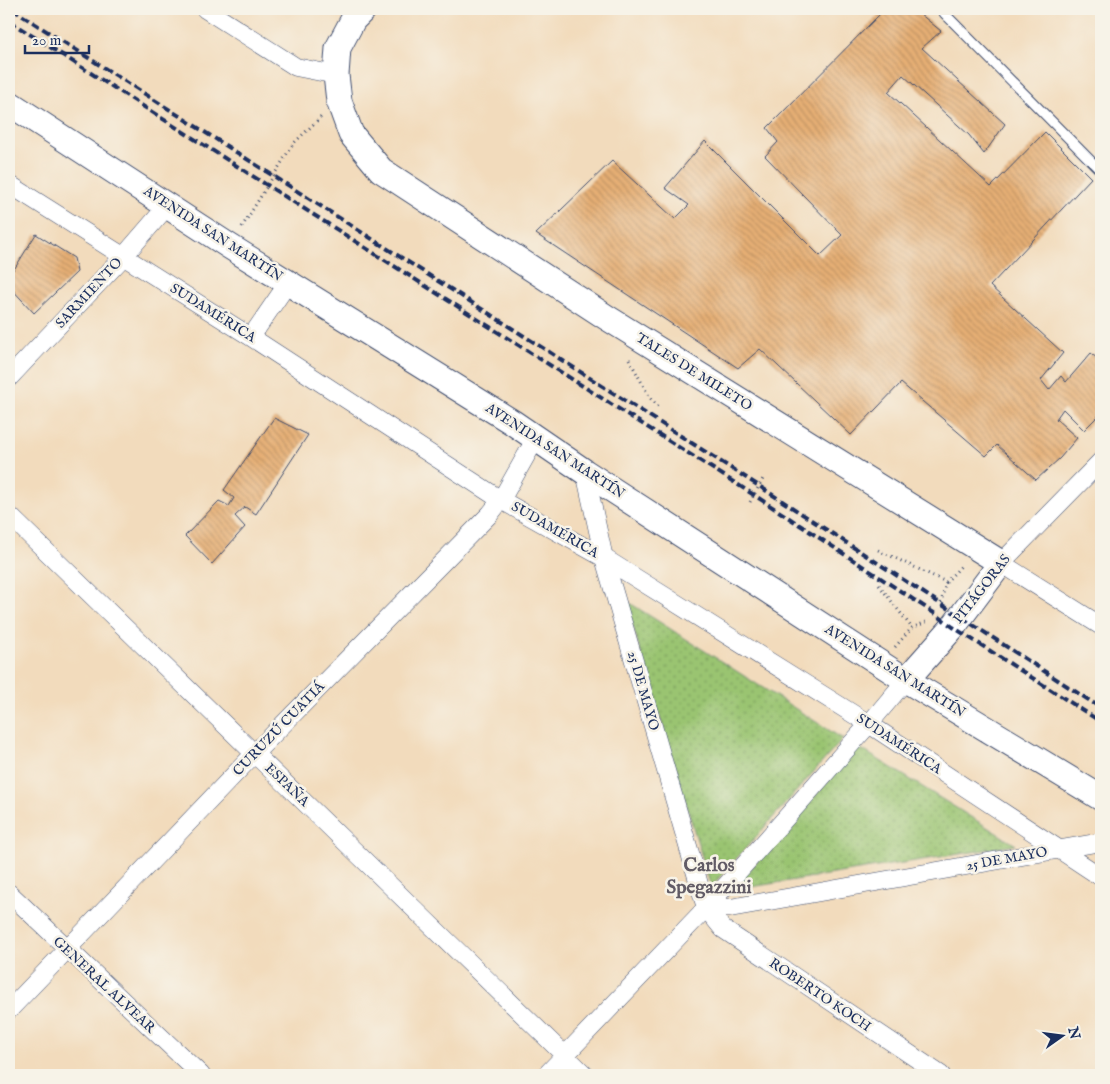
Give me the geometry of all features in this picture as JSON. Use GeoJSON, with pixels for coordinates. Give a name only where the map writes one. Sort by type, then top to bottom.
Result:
{"type":"FeatureCollection","features":[{"type":"Feature","properties":{"kind":"main road","name":"TALES DE MILETO"},"geometry":{"type":"LineString","coordinates":[[364,9],[353,20],[338,48],[336,75],[339,101],[351,134],[381,170],[606,317],[1000,563]]}},
{"type":"Feature","properties":{"kind":"main road","name":"AVENIDA SAN MARTÍN"},"geometry":{"type":"LineString","coordinates":[[9,103],[229,246],[536,438],[585,472],[883,663],[906,680],[1101,798]]}},
{"type":"Feature","properties":{"kind":"main road","name":"PITÁGORAS"},"geometry":{"type":"LineString","coordinates":[[906,680],[953,627],[1000,563]]}},
{"type":"Feature","properties":{"kind":"street"},"geometry":{"type":"LineString","coordinates":[[205,9],[296,67],[336,75]]}},
{"type":"Feature","properties":{"kind":"street","name":"SUDAMÉRICA"},"geometry":{"type":"LineString","coordinates":[[9,184],[251,337],[501,500],[604,558],[869,724],[1101,877]]}},
{"type":"Feature","properties":{"kind":"street","name":"SARMIENTO"},"geometry":{"type":"LineString","coordinates":[[9,378],[124,256],[168,205]]}},
{"type":"Feature","properties":{"kind":"street"},"geometry":{"type":"LineString","coordinates":[[251,337],[288,283]]}},
{"type":"Feature","properties":{"kind":"street","name":"CURUZÚ CUATIÁ"},"geometry":{"type":"LineString","coordinates":[[9,1010],[254,754],[490,514],[501,500],[536,438]]}},
{"type":"Feature","properties":{"kind":"street","name":"PITÁGORAS"},"geometry":{"type":"LineString","coordinates":[[1000,563],[1101,461]]}},
{"type":"Feature","properties":{"kind":"street","name":"25 DE MAYO"},"geometry":{"type":"LineString","coordinates":[[585,472],[604,558],[706,908],[730,908],[1101,842]]}},
{"type":"Feature","properties":{"kind":"street","name":"ESPAÑA"},"geometry":{"type":"LineString","coordinates":[[9,515],[585,1075]]}},
{"type":"Feature","properties":{"kind":"street","name":"TALES DE MILETO"},"geometry":{"type":"LineString","coordinates":[[1000,563],[1101,626]]}},
{"type":"Feature","properties":{"kind":"street","name":"PITÁGORAS"},"geometry":{"type":"LineString","coordinates":[[706,908],[906,680]]}},
{"type":"Feature","properties":{"kind":"street","name":"GENERAL ALVEAR"},"geometry":{"type":"LineString","coordinates":[[9,893],[201,1075]]}},
{"type":"Feature","properties":{"kind":"street"},"geometry":{"type":"LineString","coordinates":[[546,1075],[706,908]]}},
{"type":"Feature","properties":{"kind":"street","name":"ROBERTO KOCH"},"geometry":{"type":"LineString","coordinates":[[706,908],[722,929],[940,1075]]}},
{"type":"Feature","properties":{"kind":"lane"},"geometry":{"type":"LineString","coordinates":[[944,13],[1101,171]]}},
{"type":"Feature","properties":{"kind":"path"},"geometry":{"type":"LineString","coordinates":[[229,246],[293,144],[339,101]]}},
{"type":"Feature","properties":{"kind":"path"},"geometry":{"type":"LineString","coordinates":[[628,358],[650,398],[661,409]]}},
{"type":"Feature","properties":{"kind":"path"},"geometry":{"type":"LineString","coordinates":[[750,502],[764,477]]}},
{"type":"Feature","properties":{"kind":"path"},"geometry":{"type":"LineString","coordinates":[[940,605],[946,582],[977,549]]}},
{"type":"Feature","properties":{"kind":"path"},"geometry":{"type":"LineString","coordinates":[[878,550],[946,582]]}},
{"type":"Feature","properties":{"kind":"path"},"geometry":{"type":"LineString","coordinates":[[879,585],[912,628]]}},
{"type":"Feature","properties":{"kind":"path"},"geometry":{"type":"LineString","coordinates":[[883,663],[912,628],[925,623],[930,618]]}},
{"type":"Feature","properties":{"kind":"green space"},"geometry":{"type":"Polygon","coordinates":[[[625,600],[843,739],[711,887],[625,600]]]}},
{"type":"Feature","properties":{"kind":"green space"},"geometry":{"type":"Polygon","coordinates":[[[858,747],[1016,845],[732,890],[858,747]]]}},
{"type":"Feature","properties":{"kind":"building"},"geometry":{"type":"Polygon","coordinates":[[[885,9],[914,9],[941,31],[922,48],[1005,124],[984,154],[969,135],[903,75],[888,92],[991,187],[1045,132],[1091,178],[990,286],[1063,353],[1041,380],[1049,390],[1061,376],[1066,382],[1091,353],[1101,362],[1101,413],[1084,430],[1063,409],[1056,419],[1077,438],[1060,458],[1036,480],[997,445],[986,456],[901,383],[851,435],[760,349],[738,368],[536,234],[612,161],[675,219],[689,205],[665,188],[705,141],[820,256],[842,235],[765,156],[778,142],[767,128],[885,9]]]}},
{"type":"Feature","properties":{"kind":"building"},"geometry":{"type":"Polygon","coordinates":[[[36,234],[74,258],[77,272],[34,313],[9,286],[9,274],[15,268],[36,234]]]}},
{"type":"Feature","properties":{"kind":"building"},"geometry":{"type":"Polygon","coordinates":[[[274,418],[308,435],[256,514],[245,507],[235,516],[245,527],[212,564],[185,536],[219,501],[229,506],[234,498],[224,490],[274,418]]]}},
{"type":"Feature","properties":{"kind":"railway"},"geometry":{"type":"LineString","coordinates":[[12,9],[759,486],[1101,708]]}},
{"type":"Feature","properties":{"kind":"railway"},"geometry":{"type":"LineString","coordinates":[[9,21],[754,495],[953,627],[1101,722]]}},
{"type":"Feature","properties":{"kind":"district","name":"Carlos Spegazzini"},"geometry":{"type":"Point","coordinates":[709,877]}}]}
